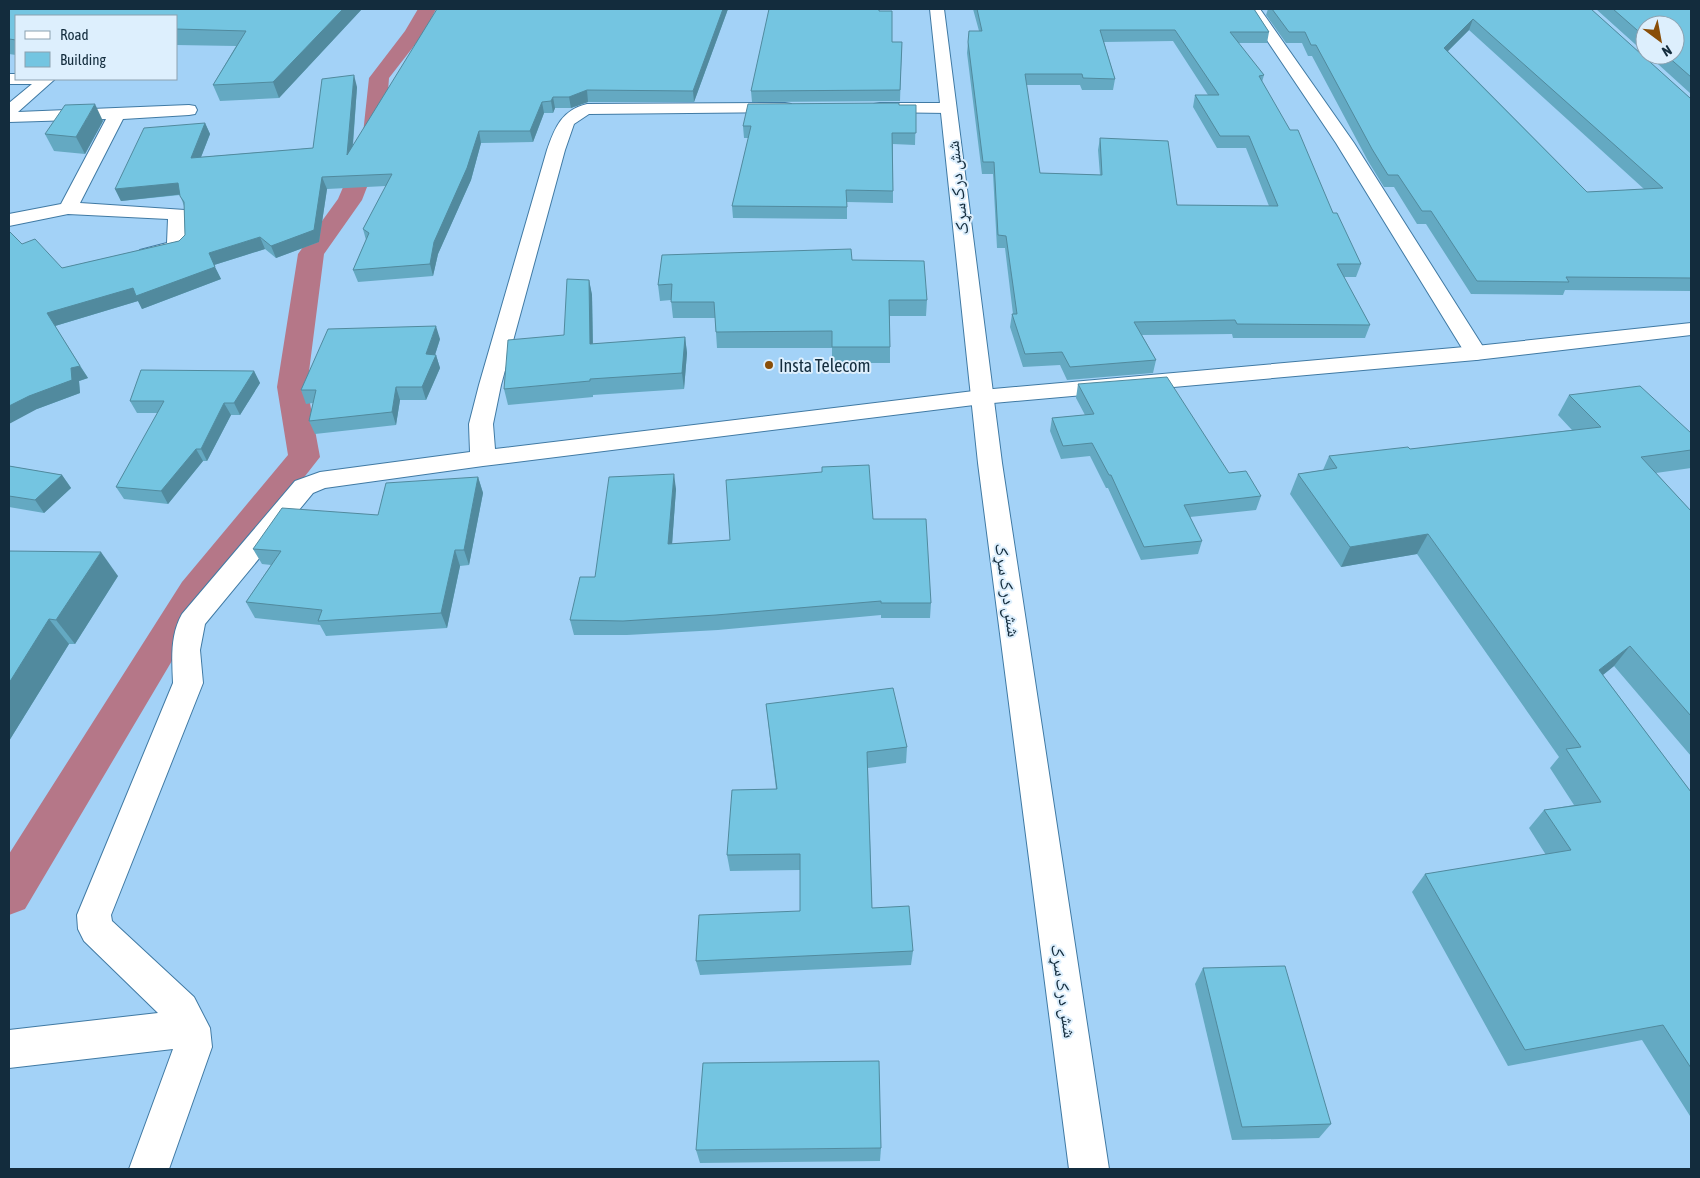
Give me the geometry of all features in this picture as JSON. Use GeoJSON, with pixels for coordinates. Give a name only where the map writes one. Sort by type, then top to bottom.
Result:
{"type":"FeatureCollection","features":[{"type":"Feature","properties":{"kind":"street","name":"شش درک سړک"},"geometry":{"type":"LineString","coordinates":[[937,9],[982,397],[1089,1169]]}},
{"type":"Feature","properties":{"kind":"street"},"geometry":{"type":"LineString","coordinates":[[1253,9],[1345,143],[1476,353]]}},
{"type":"Feature","properties":{"kind":"street"},"geometry":{"type":"LineString","coordinates":[[9,111],[45,80]]}},
{"type":"Feature","properties":{"kind":"street"},"geometry":{"type":"LineString","coordinates":[[483,458],[481,424],[490,384],[556,150],[568,118],[575,113],[587,109],[801,108]]}},
{"type":"Feature","properties":{"kind":"street"},"geometry":{"type":"LineString","coordinates":[[860,108],[948,108]]}},
{"type":"Feature","properties":{"kind":"street"},"geometry":{"type":"LineString","coordinates":[[9,117],[189,110]]}},
{"type":"Feature","properties":{"kind":"street"},"geometry":{"type":"LineString","coordinates":[[68,208],[117,114]]}},
{"type":"Feature","properties":{"kind":"street"},"geometry":{"type":"LineString","coordinates":[[9,220],[68,208],[178,214],[177,246],[132,258]]}},
{"type":"Feature","properties":{"kind":"street"},"geometry":{"type":"LineString","coordinates":[[149,1169],[193,1047],[191,1028],[181,1010],[96,929],[94,915],[188,683],[186,650],[192,621],[304,487],[320,480],[483,458],[982,397],[1476,353],[1691,330]]}},
{"type":"Feature","properties":{"kind":"street"},"geometry":{"type":"LineString","coordinates":[[14,1049],[191,1028]]}},
{"type":"Feature","properties":{"kind":"building"},"geometry":{"type":"Polygon","coordinates":[[[9,9],[343,9],[273,82],[213,85],[246,31],[178,29],[178,15],[15,15],[15,40],[9,39],[9,9]]]}},
{"type":"Feature","properties":{"kind":"building"},"geometry":{"type":"Polygon","coordinates":[[[437,9],[723,9],[693,91],[587,90],[569,97],[553,97],[551,101],[542,102],[530,131],[479,131],[467,168],[434,242],[430,264],[353,270],[369,233],[363,229],[392,174],[322,177],[314,230],[271,246],[260,237],[209,253],[215,267],[136,296],[133,288],[47,313],[80,366],[71,368],[72,380],[29,396],[9,406],[9,231],[22,244],[35,239],[62,268],[179,241],[185,235],[184,202],[180,196],[178,183],[115,189],[144,128],[205,123],[191,158],[313,148],[322,79],[354,75],[347,155],[437,9]]]}},
{"type":"Feature","properties":{"kind":"building"},"geometry":{"type":"Polygon","coordinates":[[[769,9],[879,9],[879,11],[892,11],[892,42],[902,42],[900,90],[751,91],[769,9]]]}},
{"type":"Feature","properties":{"kind":"building"},"geometry":{"type":"Polygon","coordinates":[[[977,9],[1254,9],[1269,32],[1230,32],[1264,75],[1259,76],[1290,130],[1298,130],[1333,213],[1337,213],[1361,264],[1337,264],[1370,325],[1237,324],[1235,320],[1134,322],[1156,360],[1070,367],[1062,352],[1025,354],[1012,314],[1017,314],[1006,236],[998,235],[994,162],[983,162],[968,42],[969,31],[982,31],[977,9]],[[1100,30],[1115,79],[1083,78],[1082,74],[1025,74],[1040,173],[1102,175],[1100,138],[1168,141],[1177,205],[1278,206],[1249,136],[1220,136],[1195,95],[1219,95],[1175,30],[1100,30]]]}},
{"type":"Feature","properties":{"kind":"building"},"geometry":{"type":"Polygon","coordinates":[[[1272,9],[1591,9],[1635,49],[1635,65],[1653,65],[1691,98],[1691,278],[1566,277],[1569,282],[1477,281],[1431,211],[1422,211],[1398,175],[1388,175],[1316,45],[1311,45],[1305,32],[1289,32],[1272,9]],[[1473,19],[1444,48],[1587,192],[1663,188],[1473,19]]]}},
{"type":"Feature","properties":{"kind":"building"},"geometry":{"type":"Polygon","coordinates":[[[1613,9],[1691,9],[1691,77],[1677,65],[1685,65],[1685,15],[1635,15],[1635,28],[1613,9]]]}},
{"type":"Feature","properties":{"kind":"building"},"geometry":{"type":"Polygon","coordinates":[[[899,103],[899,105],[916,105],[916,133],[892,133],[893,191],[846,190],[847,207],[732,206],[751,126],[743,126],[748,104],[899,103]]]}},
{"type":"Feature","properties":{"kind":"building"},"geometry":{"type":"Polygon","coordinates":[[[95,104],[76,137],[45,134],[65,105],[95,104]]]}},
{"type":"Feature","properties":{"kind":"building"},"geometry":{"type":"Polygon","coordinates":[[[851,249],[852,260],[924,261],[927,300],[889,300],[890,347],[832,347],[832,331],[716,332],[714,302],[671,302],[672,284],[658,285],[662,255],[851,249]]]}},
{"type":"Feature","properties":{"kind":"building"},"geometry":{"type":"Polygon","coordinates":[[[567,279],[589,280],[590,344],[685,337],[682,373],[590,379],[590,381],[504,389],[508,340],[564,335],[567,279]]]}},
{"type":"Feature","properties":{"kind":"building"},"geometry":{"type":"Polygon","coordinates":[[[436,326],[426,354],[436,355],[422,387],[396,387],[392,412],[309,421],[316,390],[301,390],[328,329],[436,326]]]}},
{"type":"Feature","properties":{"kind":"building"},"geometry":{"type":"Polygon","coordinates":[[[141,370],[254,371],[234,403],[224,403],[201,449],[196,449],[161,491],[116,487],[164,401],[130,401],[141,370]]]}},
{"type":"Feature","properties":{"kind":"building"},"geometry":{"type":"Polygon","coordinates":[[[1167,377],[1229,473],[1246,471],[1261,496],[1184,505],[1202,541],[1144,547],[1111,475],[1109,475],[1092,443],[1063,446],[1052,418],[1094,414],[1078,384],[1167,377]]]}},
{"type":"Feature","properties":{"kind":"building"},"geometry":{"type":"Polygon","coordinates":[[[1640,386],[1691,433],[1691,450],[1641,457],[1691,511],[1691,716],[1630,646],[1599,670],[1691,792],[1691,1068],[1663,1025],[1525,1050],[1425,874],[1571,850],[1544,810],[1601,802],[1566,749],[1581,747],[1428,534],[1350,547],[1298,474],[1337,468],[1329,456],[1408,447],[1410,449],[1601,427],[1569,395],[1640,386]]]}},
{"type":"Feature","properties":{"kind":"building"},"geometry":{"type":"Polygon","coordinates":[[[869,465],[873,519],[926,519],[931,603],[881,603],[881,601],[623,621],[570,620],[580,577],[595,577],[609,477],[674,474],[668,544],[730,540],[726,480],[822,472],[822,467],[869,465]]]}},
{"type":"Feature","properties":{"kind":"building"},"geometry":{"type":"Polygon","coordinates":[[[9,466],[62,475],[35,500],[9,496],[9,466]]]}},
{"type":"Feature","properties":{"kind":"building"},"geometry":{"type":"Polygon","coordinates":[[[478,477],[464,550],[455,550],[441,613],[318,621],[322,610],[246,602],[281,551],[253,549],[282,508],[378,515],[386,483],[478,477]]]}},
{"type":"Feature","properties":{"kind":"building"},"geometry":{"type":"Polygon","coordinates":[[[9,551],[101,552],[56,620],[49,619],[9,683],[9,551]]]}},
{"type":"Feature","properties":{"kind":"building"},"geometry":{"type":"Polygon","coordinates":[[[893,688],[907,747],[867,752],[872,908],[909,906],[913,951],[696,961],[699,915],[800,911],[800,854],[727,855],[732,790],[777,789],[766,704],[893,688]]]}},
{"type":"Feature","properties":{"kind":"building"},"geometry":{"type":"Polygon","coordinates":[[[1285,966],[1331,1124],[1242,1127],[1203,968],[1285,966]]]}},
{"type":"Feature","properties":{"kind":"building"},"geometry":{"type":"Polygon","coordinates":[[[879,1061],[881,1148],[696,1150],[703,1063],[879,1061]]]}},
{"type":"Feature","properties":{"kind":"waterway"},"geometry":{"type":"LineString","coordinates":[[9,894],[195,591],[304,457],[292,387],[311,254],[350,200],[373,143],[379,78],[414,33],[427,9]]}},
{"type":"Feature","properties":{"kind":"place","name":"Insta Telecom"},"geometry":{"type":"Point","coordinates":[769,365]}}]}
